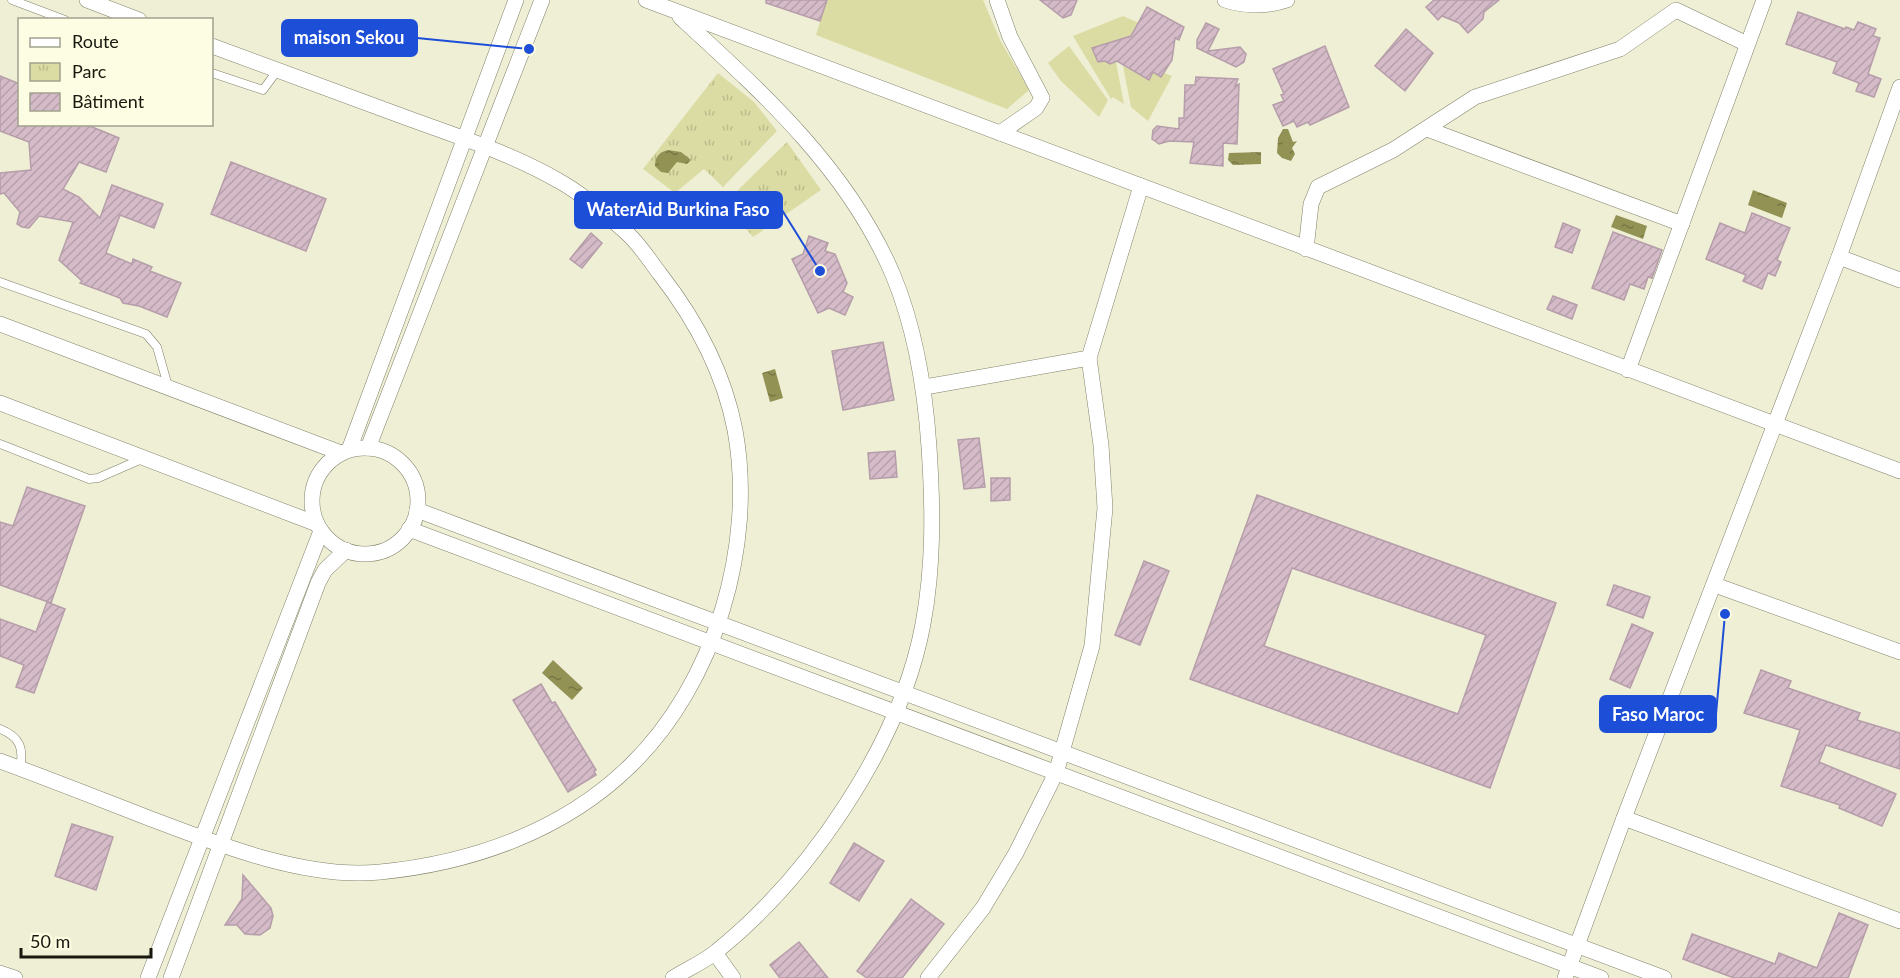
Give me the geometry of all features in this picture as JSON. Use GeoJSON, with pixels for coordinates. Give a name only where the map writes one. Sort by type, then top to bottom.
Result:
{"type":"FeatureCollection","features":[{"type":"Feature","properties":{"kind":"street"},"geometry":{"type":"LineString","coordinates":[[87,0],[134,18]]}},
{"type":"Feature","properties":{"kind":"street"},"geometry":{"type":"LineString","coordinates":[[345,452],[516,0]]}},
{"type":"Feature","properties":{"kind":"street"},"geometry":{"type":"LineString","coordinates":[[368,448],[542,0]]}},
{"type":"Feature","properties":{"kind":"street"},"geometry":{"type":"LineString","coordinates":[[646,0],[1900,471]]}},
{"type":"Feature","properties":{"kind":"street"},"geometry":{"type":"LineString","coordinates":[[997,0],[1010,37],[1042,98],[1036,108],[1000,133]]}},
{"type":"Feature","properties":{"kind":"street"},"geometry":{"type":"LineString","coordinates":[[1226,0],[1251,6],[1271,6],[1287,0]]}},
{"type":"Feature","properties":{"kind":"street"},"geometry":{"type":"LineString","coordinates":[[1628,370],[1764,0]]}},
{"type":"Feature","properties":{"kind":"street"},"geometry":{"type":"LineString","coordinates":[[1306,249],[1311,204],[1318,187],[1393,150],[1476,97],[1620,50],[1680,5],[1747,44]]}},
{"type":"Feature","properties":{"kind":"street"},"geometry":{"type":"LineString","coordinates":[[673,10],[765,95],[817,151],[858,209],[893,274],[925,387],[933,513],[932,566],[923,626],[904,691],[895,713],[850,799],[807,860],[758,915],[715,953],[673,978]]}},
{"type":"Feature","properties":{"kind":"street"},"geometry":{"type":"LineString","coordinates":[[0,760],[221,846],[305,868],[376,873],[454,861],[521,838],[577,809],[630,766],[669,720],[712,643],[719,622],[732,568],[740,498],[734,428],[714,363],[676,295],[631,236],[563,182],[484,147],[213,46]]}},
{"type":"Feature","properties":{"kind":"street"},"geometry":{"type":"LineString","coordinates":[[1568,972],[1624,818],[1839,257],[1900,87]]}},
{"type":"Feature","properties":{"kind":"street"},"geometry":{"type":"LineString","coordinates":[[1427,129],[1682,224]]}},
{"type":"Feature","properties":{"kind":"street"},"geometry":{"type":"LineString","coordinates":[[928,978],[983,908],[1016,854],[1056,773],[1092,646],[1105,508],[1101,445],[1089,358],[1141,186]]}},
{"type":"Feature","properties":{"kind":"street"},"geometry":{"type":"LineString","coordinates":[[1839,257],[1900,280]]}},
{"type":"Feature","properties":{"kind":"street"},"geometry":{"type":"LineString","coordinates":[[0,324],[345,452]]}},
{"type":"Feature","properties":{"kind":"street"},"geometry":{"type":"LineString","coordinates":[[925,387],[1089,358]]}},
{"type":"Feature","properties":{"kind":"street"},"geometry":{"type":"LineString","coordinates":[[0,403],[319,527]]}},
{"type":"Feature","properties":{"kind":"street"},"geometry":{"type":"LineString","coordinates":[[368,448],[383,451],[406,468],[414,481],[417,510],[409,529],[400,540],[375,552],[346,550],[332,542],[319,527],[312,500],[317,476],[327,463],[345,452],[368,448]]}},
{"type":"Feature","properties":{"kind":"street"},"geometry":{"type":"LineString","coordinates":[[417,510],[1063,750],[1664,978]]}},
{"type":"Feature","properties":{"kind":"street"},"geometry":{"type":"LineString","coordinates":[[148,978],[319,527]]}},
{"type":"Feature","properties":{"kind":"street"},"geometry":{"type":"LineString","coordinates":[[409,529],[1348,882],[1568,972],[1601,978]]}},
{"type":"Feature","properties":{"kind":"street"},"geometry":{"type":"LineString","coordinates":[[171,978],[318,583],[325,570],[346,550]]}},
{"type":"Feature","properties":{"kind":"street"},"geometry":{"type":"LineString","coordinates":[[1715,585],[1900,652]]}},
{"type":"Feature","properties":{"kind":"street"},"geometry":{"type":"LineString","coordinates":[[1624,818],[1900,921]]}},
{"type":"Feature","properties":{"kind":"street"},"geometry":{"type":"LineString","coordinates":[[1243,842],[1250,822]]}},
{"type":"Feature","properties":{"kind":"street"},"geometry":{"type":"LineString","coordinates":[[1348,882],[1356,862]]}},
{"type":"Feature","properties":{"kind":"street"},"geometry":{"type":"LineString","coordinates":[[715,953],[734,978]]}},
{"type":"Feature","properties":{"kind":"street"},"geometry":{"type":"LineString","coordinates":[[0,972],[15,978]]}},
{"type":"Feature","properties":{"kind":"lane"},"geometry":{"type":"LineString","coordinates":[[12,0],[60,18]]}},
{"type":"Feature","properties":{"kind":"lane"},"geometry":{"type":"LineString","coordinates":[[213,73],[263,90],[277,71]]}},
{"type":"Feature","properties":{"kind":"lane"},"geometry":{"type":"LineString","coordinates":[[0,282],[146,334],[157,347],[168,387]]}},
{"type":"Feature","properties":{"kind":"lane"},"geometry":{"type":"LineString","coordinates":[[0,444],[90,479],[98,478],[144,458]]}},
{"type":"Feature","properties":{"kind":"lane"},"geometry":{"type":"LineString","coordinates":[[0,729],[19,740],[23,752],[20,768]]}},
{"type":"Feature","properties":{"kind":"green space"},"geometry":{"type":"Polygon","coordinates":[[[827,0],[983,0],[1000,40],[1029,90],[1007,109],[816,35],[827,0]]]}},
{"type":"Feature","properties":{"kind":"green space"},"geometry":{"type":"Polygon","coordinates":[[[1123,16],[1148,27],[1130,37],[1092,48],[1098,62],[1116,62],[1124,104],[1113,97],[1111,99],[1073,36],[1123,16]]]}},
{"type":"Feature","properties":{"kind":"green space"},"geometry":{"type":"Polygon","coordinates":[[[1069,46],[1108,100],[1099,117],[1061,81],[1048,63],[1069,46]]]}},
{"type":"Feature","properties":{"kind":"green space"},"geometry":{"type":"Polygon","coordinates":[[[1123,66],[1149,79],[1153,72],[1159,77],[1162,72],[1172,76],[1148,121],[1131,107],[1123,66]]]}},
{"type":"Feature","properties":{"kind":"green space"},"geometry":{"type":"Polygon","coordinates":[[[718,73],[754,102],[777,131],[723,187],[704,169],[675,193],[643,169],[718,73]]]}},
{"type":"Feature","properties":{"kind":"green space"},"geometry":{"type":"Polygon","coordinates":[[[787,142],[821,190],[753,237],[734,215],[737,191],[787,142]]]}},
{"type":"Feature","properties":{"kind":"water"},"geometry":{"type":"Polygon","coordinates":[[[1283,129],[1288,129],[1293,142],[1297,141],[1292,148],[1295,154],[1291,161],[1282,158],[1277,153],[1278,138],[1283,129]]]}},
{"type":"Feature","properties":{"kind":"water"},"geometry":{"type":"Polygon","coordinates":[[[668,150],[681,152],[691,160],[687,164],[677,162],[668,173],[661,172],[655,166],[656,160],[658,155],[668,150]]]}},
{"type":"Feature","properties":{"kind":"water"},"geometry":{"type":"Polygon","coordinates":[[[1261,152],[1261,164],[1233,165],[1228,160],[1229,153],[1261,152]]]}},
{"type":"Feature","properties":{"kind":"water"},"geometry":{"type":"Polygon","coordinates":[[[1753,190],[1787,203],[1782,218],[1748,205],[1753,190]]]}},
{"type":"Feature","properties":{"kind":"water"},"geometry":{"type":"Polygon","coordinates":[[[1616,215],[1647,226],[1643,239],[1611,227],[1616,215]]]}},
{"type":"Feature","properties":{"kind":"water"},"geometry":{"type":"Polygon","coordinates":[[[775,369],[783,398],[770,402],[762,373],[775,369]]]}},
{"type":"Feature","properties":{"kind":"water"},"geometry":{"type":"Polygon","coordinates":[[[553,660],[583,688],[572,700],[542,673],[553,660]]]}},
{"type":"Feature","properties":{"kind":"building"},"geometry":{"type":"Polygon","coordinates":[[[766,0],[827,0],[820,21],[766,3],[766,0]]]}},
{"type":"Feature","properties":{"kind":"building"},"geometry":{"type":"Polygon","coordinates":[[[1040,0],[1077,0],[1071,15],[1063,18],[1040,0]]]}},
{"type":"Feature","properties":{"kind":"building"},"geometry":{"type":"Polygon","coordinates":[[[1434,0],[1499,0],[1484,12],[1483,19],[1468,33],[1459,23],[1442,16],[1438,20],[1426,7],[1434,0]]]}},
{"type":"Feature","properties":{"kind":"building"},"geometry":{"type":"Polygon","coordinates":[[[1147,7],[1184,27],[1179,40],[1175,38],[1172,60],[1161,77],[1153,72],[1149,80],[1117,61],[1110,64],[1105,61],[1098,62],[1092,48],[1131,36],[1147,7]]]}},
{"type":"Feature","properties":{"kind":"building"},"geometry":{"type":"Polygon","coordinates":[[[1798,12],[1845,29],[1846,27],[1854,30],[1858,22],[1876,29],[1873,36],[1880,38],[1868,74],[1881,79],[1874,97],[1856,91],[1859,83],[1833,73],[1837,62],[1786,44],[1798,12]]]}},
{"type":"Feature","properties":{"kind":"building"},"geometry":{"type":"Polygon","coordinates":[[[1206,23],[1219,29],[1208,51],[1240,47],[1246,54],[1244,62],[1236,67],[1197,48],[1197,40],[1206,23]]]}},
{"type":"Feature","properties":{"kind":"building"},"geometry":{"type":"Polygon","coordinates":[[[1406,29],[1433,53],[1405,91],[1375,66],[1406,29]]]}},
{"type":"Feature","properties":{"kind":"building"},"geometry":{"type":"Polygon","coordinates":[[[1325,46],[1349,107],[1310,125],[1308,122],[1297,127],[1294,121],[1283,126],[1273,105],[1284,101],[1281,95],[1284,94],[1273,69],[1325,46]]]}},
{"type":"Feature","properties":{"kind":"building"},"geometry":{"type":"Polygon","coordinates":[[[0,76],[18,83],[18,126],[90,126],[119,138],[106,172],[79,162],[63,189],[79,197],[100,218],[112,185],[163,204],[154,228],[120,215],[106,253],[132,264],[133,259],[152,267],[150,271],[181,283],[167,317],[139,306],[123,303],[120,298],[80,283],[82,281],[59,260],[73,222],[39,216],[29,228],[17,224],[20,212],[4,193],[0,194],[0,173],[31,170],[29,142],[0,131],[0,76]]]}},
{"type":"Feature","properties":{"kind":"building"},"geometry":{"type":"Polygon","coordinates":[[[1196,77],[1238,79],[1235,86],[1239,84],[1237,144],[1223,143],[1223,166],[1190,163],[1194,142],[1169,141],[1159,144],[1152,139],[1153,130],[1157,126],[1179,129],[1179,118],[1184,118],[1185,85],[1195,85],[1196,77]]]}},
{"type":"Feature","properties":{"kind":"building"},"geometry":{"type":"Polygon","coordinates":[[[231,162],[326,199],[306,251],[211,214],[231,162]]]}},
{"type":"Feature","properties":{"kind":"building"},"geometry":{"type":"Polygon","coordinates":[[[1752,213],[1790,228],[1777,260],[1781,262],[1775,276],[1768,273],[1762,289],[1743,281],[1746,275],[1706,259],[1720,223],[1745,233],[1752,213]]]}},
{"type":"Feature","properties":{"kind":"building"},"geometry":{"type":"Polygon","coordinates":[[[1563,223],[1580,230],[1572,253],[1555,247],[1563,223]]]}},
{"type":"Feature","properties":{"kind":"building"},"geometry":{"type":"Polygon","coordinates":[[[1613,232],[1662,250],[1652,278],[1648,277],[1644,289],[1630,284],[1624,300],[1592,288],[1613,232]]]}},
{"type":"Feature","properties":{"kind":"building"},"geometry":{"type":"Polygon","coordinates":[[[591,233],[602,243],[582,268],[570,259],[591,233]]]}},
{"type":"Feature","properties":{"kind":"building"},"geometry":{"type":"Polygon","coordinates":[[[809,236],[828,243],[825,251],[835,254],[847,283],[843,292],[853,297],[845,315],[829,308],[818,313],[792,259],[803,254],[809,236]]]}},
{"type":"Feature","properties":{"kind":"building"},"geometry":{"type":"Polygon","coordinates":[[[1553,296],[1577,305],[1572,319],[1547,309],[1553,296]]]}},
{"type":"Feature","properties":{"kind":"building"},"geometry":{"type":"Polygon","coordinates":[[[883,342],[894,400],[843,410],[832,351],[883,342]]]}},
{"type":"Feature","properties":{"kind":"building"},"geometry":{"type":"Polygon","coordinates":[[[979,438],[985,487],[964,489],[958,440],[979,438]]]}},
{"type":"Feature","properties":{"kind":"building"},"geometry":{"type":"Polygon","coordinates":[[[895,451],[897,477],[870,479],[868,453],[895,451]]]}},
{"type":"Feature","properties":{"kind":"building"},"geometry":{"type":"Polygon","coordinates":[[[991,478],[1010,478],[1010,500],[991,501],[991,478]]]}},
{"type":"Feature","properties":{"kind":"building"},"geometry":{"type":"Polygon","coordinates":[[[27,487],[85,506],[51,603],[0,585],[0,522],[13,526],[27,487]]]}},
{"type":"Feature","properties":{"kind":"building"},"geometry":{"type":"Polygon","coordinates":[[[1257,495],[1556,603],[1490,788],[1190,679],[1257,495]],[[1292,568],[1264,646],[1458,714],[1486,635],[1292,568]]]}},
{"type":"Feature","properties":{"kind":"building"},"geometry":{"type":"Polygon","coordinates":[[[1144,561],[1169,571],[1140,645],[1115,635],[1144,561]]]}},
{"type":"Feature","properties":{"kind":"building"},"geometry":{"type":"Polygon","coordinates":[[[1614,585],[1650,597],[1643,618],[1607,605],[1614,585]]]}},
{"type":"Feature","properties":{"kind":"building"},"geometry":{"type":"Polygon","coordinates":[[[47,602],[65,609],[34,693],[16,687],[24,665],[0,656],[0,619],[36,632],[47,602]]]}},
{"type":"Feature","properties":{"kind":"building"},"geometry":{"type":"Polygon","coordinates":[[[1632,624],[1653,633],[1630,688],[1610,679],[1632,624]]]}},
{"type":"Feature","properties":{"kind":"building"},"geometry":{"type":"Polygon","coordinates":[[[1761,670],[1791,681],[1788,688],[1860,713],[1857,720],[1900,733],[1900,769],[1826,745],[1819,762],[1896,794],[1882,826],[1839,808],[1840,805],[1781,786],[1800,730],[1744,713],[1761,670]]]}},
{"type":"Feature","properties":{"kind":"building"},"geometry":{"type":"Polygon","coordinates":[[[541,684],[552,703],[555,702],[596,770],[594,771],[596,775],[568,792],[513,700],[541,684]]]}},
{"type":"Feature","properties":{"kind":"building"},"geometry":{"type":"Polygon","coordinates":[[[72,824],[113,837],[96,890],[55,876],[72,824]]]}},
{"type":"Feature","properties":{"kind":"building"},"geometry":{"type":"Polygon","coordinates":[[[854,843],[884,861],[859,901],[830,883],[854,843]]]}},
{"type":"Feature","properties":{"kind":"building"},"geometry":{"type":"Polygon","coordinates":[[[243,875],[271,908],[273,916],[270,928],[260,935],[245,934],[237,925],[225,925],[242,899],[243,875]]]}},
{"type":"Feature","properties":{"kind":"building"},"geometry":{"type":"Polygon","coordinates":[[[911,899],[944,924],[902,978],[867,978],[857,971],[911,899]]]}},
{"type":"Feature","properties":{"kind":"building"},"geometry":{"type":"Polygon","coordinates":[[[1839,913],[1868,925],[1848,978],[1734,978],[1683,959],[1692,934],[1775,964],[1779,953],[1817,968],[1839,913]]]}},
{"type":"Feature","properties":{"kind":"building"},"geometry":{"type":"Polygon","coordinates":[[[799,942],[828,978],[780,978],[770,965],[799,942]]]}},
{"type":"Feature","properties":{"kind":"place","name":"maison Sekou"},"geometry":{"type":"Point","coordinates":[529,49]}},
{"type":"Feature","properties":{"kind":"place","name":"WaterAid Burkina Faso"},"geometry":{"type":"Point","coordinates":[820,271]}},
{"type":"Feature","properties":{"kind":"place","name":"Faso Maroc"},"geometry":{"type":"Point","coordinates":[1725,614]}}]}
